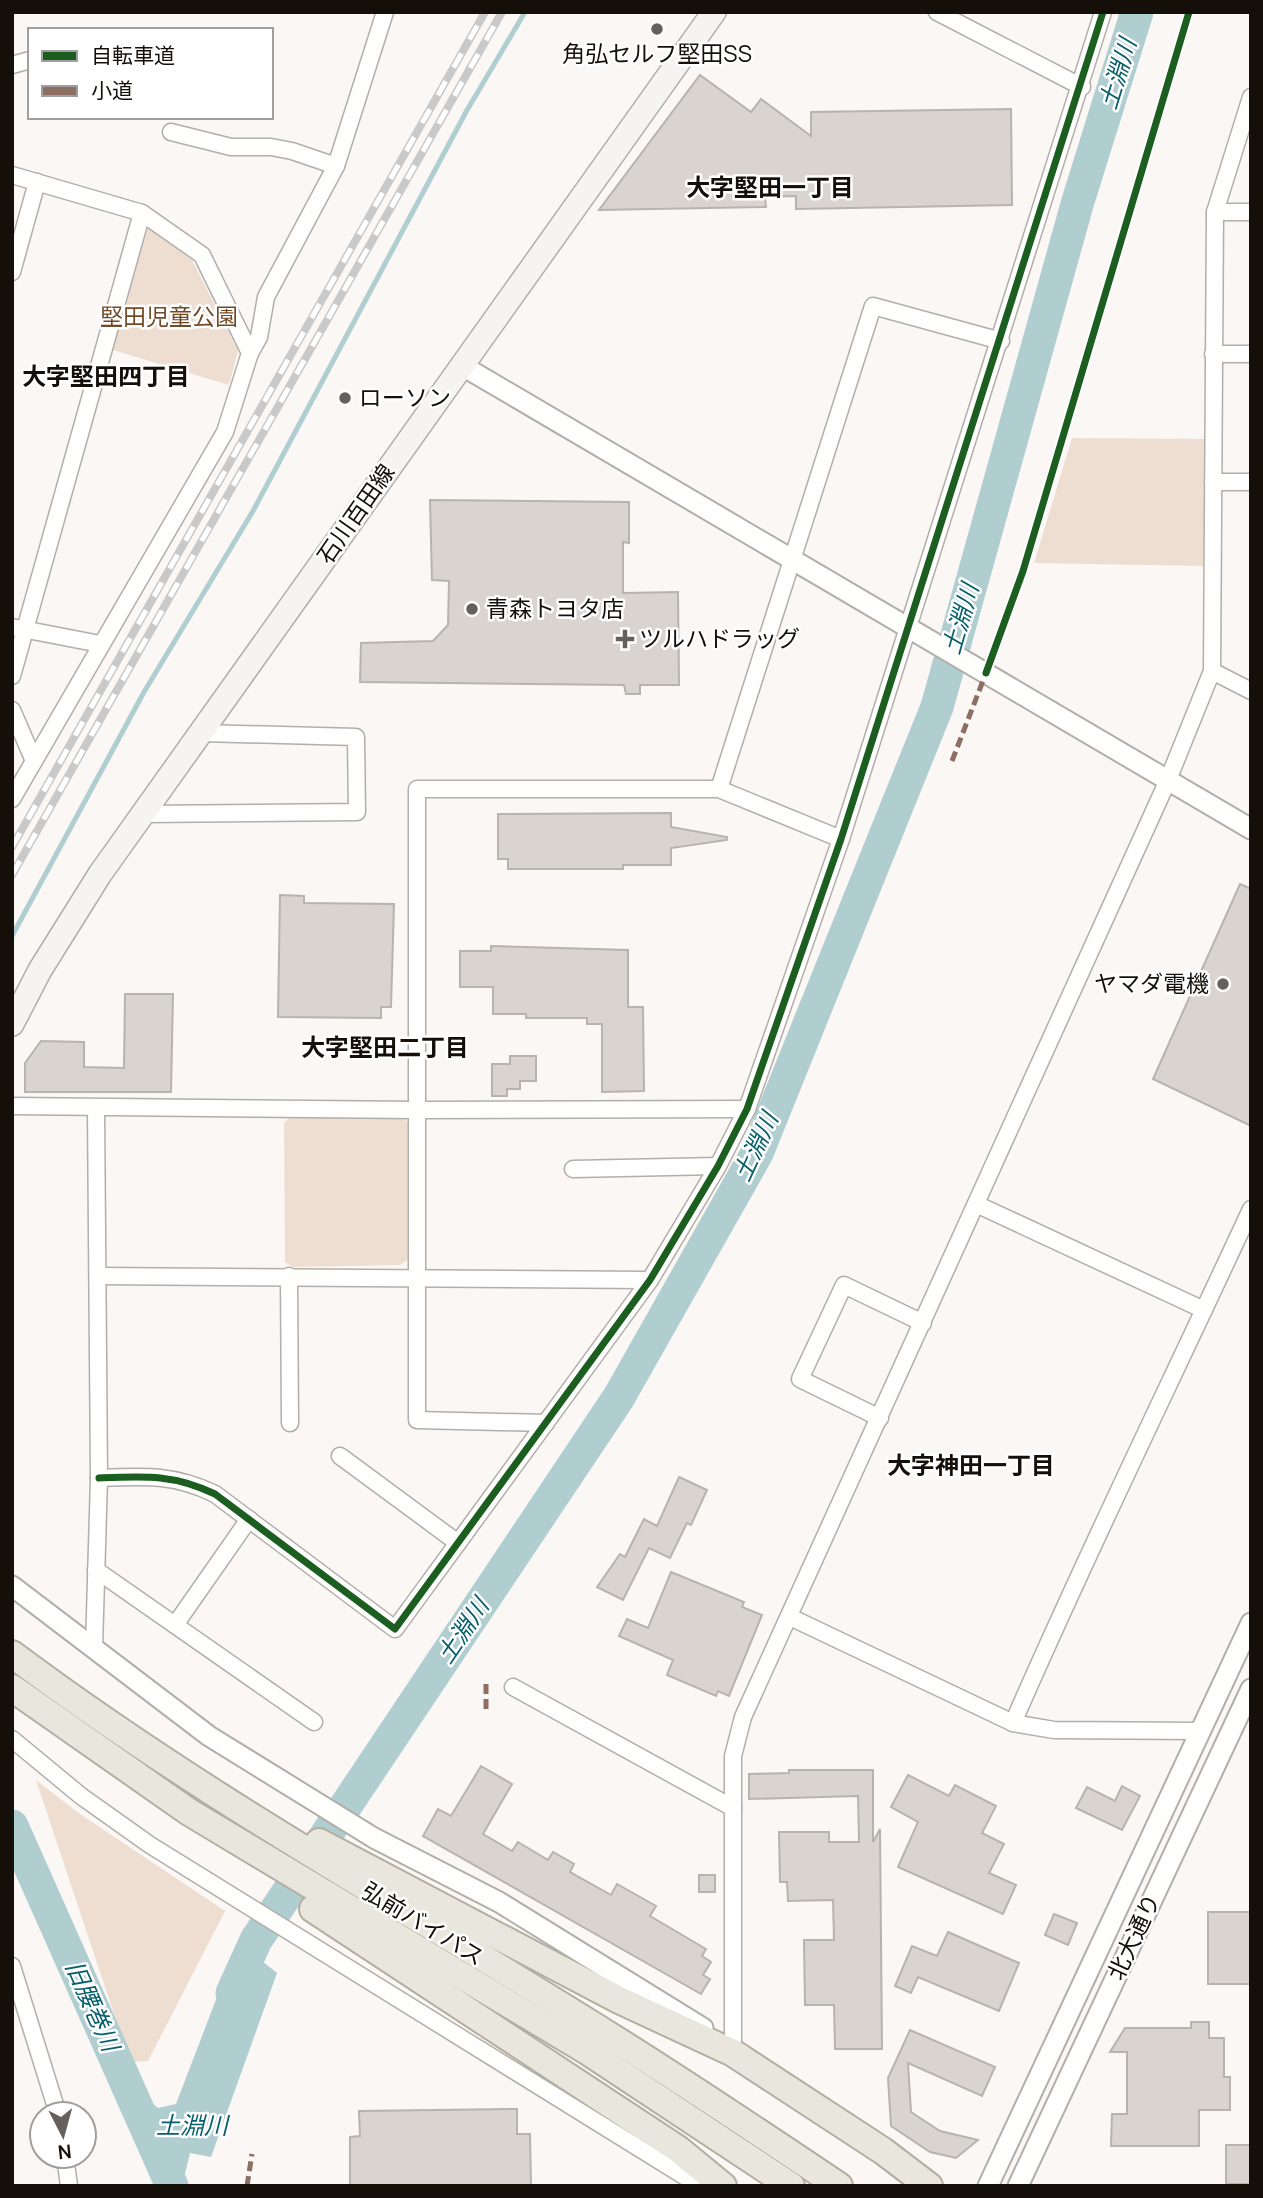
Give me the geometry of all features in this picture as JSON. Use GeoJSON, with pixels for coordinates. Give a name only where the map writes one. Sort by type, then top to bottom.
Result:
{"type":"FeatureCollection","features":[{"type":"Feature","properties":{"kind":"highway"},"geometry":{"type":"LineString","coordinates":[[12,1654],[159,1759],[270,1824],[356,1872],[733,2053],[883,2151],[929,2186]]}},
{"type":"Feature","properties":{"kind":"highway"},"geometry":{"type":"LineString","coordinates":[[13,1689],[251,1860],[334,1912],[678,2149],[723,2186]]}},
{"type":"Feature","properties":{"kind":"highway","name":"弘前バイパス"},"geometry":{"type":"LineString","coordinates":[[356,1872],[839,2186]]}},
{"type":"Feature","properties":{"kind":"highway","name":"弘前バイパス"},"geometry":{"type":"LineString","coordinates":[[334,1912],[587,2051],[791,2186]]}},
{"type":"Feature","properties":{"kind":"main road","name":"石川百田線"},"geometry":{"type":"LineString","coordinates":[[12,1024],[67,925],[143,814],[714,12]]}},
{"type":"Feature","properties":{"kind":"street"},"geometry":{"type":"LineString","coordinates":[[12,799],[225,432],[250,353],[259,337],[266,297],[336,166],[385,12]]}},
{"type":"Feature","properties":{"kind":"street"},"geometry":{"type":"LineString","coordinates":[[937,12],[1082,87]]}},
{"type":"Feature","properties":{"kind":"street"},"geometry":{"type":"LineString","coordinates":[[99,1478],[163,1476],[194,1484],[215,1494],[395,1629],[650,1280],[718,1166],[747,1109],[911,629],[1082,87],[1103,12]]}},
{"type":"Feature","properties":{"kind":"street"},"geometry":{"type":"LineString","coordinates":[[733,2053],[733,1756],[743,1717],[1168,780],[1212,671],[1215,212],[1251,97]]}},
{"type":"Feature","properties":{"kind":"street"},"geometry":{"type":"LineString","coordinates":[[171,132],[231,147],[271,147],[292,151],[336,166]]}},
{"type":"Feature","properties":{"kind":"street"},"geometry":{"type":"LineString","coordinates":[[12,175],[142,213],[202,255],[250,353]]}},
{"type":"Feature","properties":{"kind":"street"},"geometry":{"type":"LineString","coordinates":[[12,272],[37,182]]}},
{"type":"Feature","properties":{"kind":"street"},"geometry":{"type":"LineString","coordinates":[[1215,212],[1251,212]]}},
{"type":"Feature","properties":{"kind":"street"},"geometry":{"type":"LineString","coordinates":[[12,676],[19,629],[142,213]]}},
{"type":"Feature","properties":{"kind":"street"},"geometry":{"type":"LineString","coordinates":[[719,789],[873,306],[1001,341]]}},
{"type":"Feature","properties":{"kind":"street"},"geometry":{"type":"LineString","coordinates":[[1213,354],[1251,354]]}},
{"type":"Feature","properties":{"kind":"street"},"geometry":{"type":"LineString","coordinates":[[461,365],[1251,829]]}},
{"type":"Feature","properties":{"kind":"street"},"geometry":{"type":"LineString","coordinates":[[1213,482],[1251,482]]}},
{"type":"Feature","properties":{"kind":"street"},"geometry":{"type":"LineString","coordinates":[[19,629],[100,644]]}},
{"type":"Feature","properties":{"kind":"street"},"geometry":{"type":"LineString","coordinates":[[1212,671],[1251,691]]}},
{"type":"Feature","properties":{"kind":"street"},"geometry":{"type":"LineString","coordinates":[[12,710],[34,761]]}},
{"type":"Feature","properties":{"kind":"street"},"geometry":{"type":"LineString","coordinates":[[143,814],[357,812],[356,737],[201,733]]}},
{"type":"Feature","properties":{"kind":"street"},"geometry":{"type":"LineString","coordinates":[[546,1423],[417,1420],[417,789],[719,789],[841,839]]}},
{"type":"Feature","properties":{"kind":"street"},"geometry":{"type":"LineString","coordinates":[[12,1106],[96,1109],[747,1109]]}},
{"type":"Feature","properties":{"kind":"street"},"geometry":{"type":"LineString","coordinates":[[94,1648],[99,1478],[96,1109]]}},
{"type":"Feature","properties":{"kind":"street"},"geometry":{"type":"LineString","coordinates":[[573,1169],[718,1166]]}},
{"type":"Feature","properties":{"kind":"street"},"geometry":{"type":"LineString","coordinates":[[976,1204],[1204,1310]]}},
{"type":"Feature","properties":{"kind":"street"},"geometry":{"type":"LineString","coordinates":[[1013,1723],[1074,1583],[1251,1209]]}},
{"type":"Feature","properties":{"kind":"street"},"geometry":{"type":"LineString","coordinates":[[98,1276],[416,1276],[650,1280]]}},
{"type":"Feature","properties":{"kind":"street"},"geometry":{"type":"LineString","coordinates":[[289,1276],[290,1423]]}},
{"type":"Feature","properties":{"kind":"street"},"geometry":{"type":"LineString","coordinates":[[880,1418],[800,1380],[844,1285],[923,1323]]}},
{"type":"Feature","properties":{"kind":"street"},"geometry":{"type":"LineString","coordinates":[[340,1456],[458,1544]]}},
{"type":"Feature","properties":{"kind":"street"},"geometry":{"type":"LineString","coordinates":[[175,1625],[249,1519]]}},
{"type":"Feature","properties":{"kind":"street"},"geometry":{"type":"LineString","coordinates":[[96,1570],[314,1722]]}},
{"type":"Feature","properties":{"kind":"street"},"geometry":{"type":"LineString","coordinates":[[12,1586],[209,1736],[373,1838],[499,1902],[698,2024],[733,2053]]}},
{"type":"Feature","properties":{"kind":"street"},"geometry":{"type":"LineString","coordinates":[[790,1618],[1013,1723],[1054,1730],[1241,1730]]}},
{"type":"Feature","properties":{"kind":"street"},"geometry":{"type":"LineString","coordinates":[[988,2186],[1251,1623]]}},
{"type":"Feature","properties":{"kind":"street"},"geometry":{"type":"LineString","coordinates":[[513,1687],[733,1808]]}},
{"type":"Feature","properties":{"kind":"street","name":"北大通り"},"geometry":{"type":"LineString","coordinates":[[1018,2186],[1241,1730],[1251,1689]]}},
{"type":"Feature","properties":{"kind":"street"},"geometry":{"type":"LineString","coordinates":[[12,1739],[150,1845],[700,2186]]}},
{"type":"Feature","properties":{"kind":"street"},"geometry":{"type":"LineString","coordinates":[[12,1966],[54,2100]]}},
{"type":"Feature","properties":{"kind":"green space","name":"堅田児童公園"},"geometry":{"type":"Polygon","coordinates":[[[148,227],[192,260],[238,351],[229,385],[113,350],[148,227]]]}},
{"type":"Feature","properties":{"kind":"green space"},"geometry":{"type":"Polygon","coordinates":[[[1072,438],[1207,439],[1205,566],[1034,563],[1072,438]]]}},
{"type":"Feature","properties":{"kind":"green space"},"geometry":{"type":"Polygon","coordinates":[[[399,1115],[408,1122],[409,1259],[400,1265],[293,1267],[285,1262],[284,1123],[290,1117],[399,1115]]]}},
{"type":"Feature","properties":{"kind":"green space"},"geometry":{"type":"Polygon","coordinates":[[[36,1780],[80,1814],[225,1911],[148,2061],[130,2062],[36,1780]]]}},
{"type":"Feature","properties":{"kind":"water","name":"土淵川"},"geometry":{"type":"Polygon","coordinates":[[[238,1942],[277,1973],[211,2157],[190,2153],[182,2186],[166,2186],[144,2135],[132,2086],[158,2108],[176,2104],[238,1942]]]}},
{"type":"Feature","properties":{"kind":"building"},"geometry":{"type":"Polygon","coordinates":[[[700,75],[751,112],[761,99],[811,136],[811,112],[1011,109],[1012,205],[796,209],[796,196],[765,197],[766,207],[599,210],[700,75]]]}},
{"type":"Feature","properties":{"kind":"building"},"geometry":{"type":"Polygon","coordinates":[[[430,500],[629,502],[629,543],[623,542],[623,593],[678,592],[679,685],[640,685],[640,694],[626,694],[624,685],[360,682],[361,643],[433,641],[448,625],[449,581],[432,580],[430,500]]]}},
{"type":"Feature","properties":{"kind":"building"},"geometry":{"type":"Polygon","coordinates":[[[671,813],[671,827],[727,837],[727,840],[671,848],[671,865],[623,865],[623,869],[508,869],[508,859],[498,859],[498,814],[671,813]]]}},
{"type":"Feature","properties":{"kind":"building","name":"ヤマダ電機"},"geometry":{"type":"Polygon","coordinates":[[[1240,884],[1251,889],[1251,1126],[1153,1079],[1240,884]]]}},
{"type":"Feature","properties":{"kind":"building"},"geometry":{"type":"Polygon","coordinates":[[[280,895],[304,896],[304,903],[394,904],[391,1007],[381,1007],[381,1018],[278,1017],[280,895]]]}},
{"type":"Feature","properties":{"kind":"building"},"geometry":{"type":"Polygon","coordinates":[[[491,946],[628,950],[628,1007],[643,1007],[644,1091],[602,1092],[602,1024],[587,1024],[587,1018],[526,1018],[526,1014],[493,1014],[493,987],[460,987],[460,951],[491,951],[491,946]]]}},
{"type":"Feature","properties":{"kind":"building"},"geometry":{"type":"Polygon","coordinates":[[[125,994],[173,994],[171,1092],[25,1092],[25,1063],[41,1041],[84,1042],[84,1067],[124,1068],[125,994]]]}},
{"type":"Feature","properties":{"kind":"building"},"geometry":{"type":"Polygon","coordinates":[[[510,1056],[536,1056],[536,1081],[520,1081],[520,1089],[507,1089],[507,1096],[492,1096],[492,1064],[510,1064],[510,1056]]]}},
{"type":"Feature","properties":{"kind":"building"},"geometry":{"type":"Polygon","coordinates":[[[679,1477],[707,1490],[691,1525],[687,1523],[670,1558],[649,1548],[623,1600],[597,1587],[620,1554],[625,1557],[644,1519],[657,1526],[679,1477]]]}},
{"type":"Feature","properties":{"kind":"building"},"geometry":{"type":"Polygon","coordinates":[[[671,1572],[744,1602],[742,1607],[762,1615],[729,1696],[718,1691],[716,1696],[667,1675],[673,1660],[619,1636],[627,1619],[648,1628],[671,1572]]]}},
{"type":"Feature","properties":{"kind":"building"},"geometry":{"type":"Polygon","coordinates":[[[481,1766],[512,1784],[483,1834],[512,1851],[518,1842],[548,1860],[553,1852],[574,1864],[570,1872],[611,1895],[617,1884],[656,1906],[650,1916],[706,1949],[702,1956],[711,1962],[703,1975],[710,1979],[701,1994],[423,1836],[438,1809],[451,1816],[481,1766]]]}},
{"type":"Feature","properties":{"kind":"building"},"geometry":{"type":"Polygon","coordinates":[[[789,1770],[873,1770],[873,1842],[880,1829],[882,2049],[835,2049],[834,2005],[805,2005],[804,1940],[834,1940],[833,1900],[788,1901],[787,1882],[780,1882],[779,1832],[829,1832],[829,1842],[859,1842],[858,1796],[749,1799],[749,1774],[789,1773],[789,1770]]]}},
{"type":"Feature","properties":{"kind":"building"},"geometry":{"type":"Polygon","coordinates":[[[908,1775],[949,1796],[955,1785],[996,1806],[982,1833],[1004,1844],[989,1873],[1016,1885],[1003,1914],[898,1867],[918,1822],[891,1807],[908,1775]]]}},
{"type":"Feature","properties":{"kind":"building"},"geometry":{"type":"Polygon","coordinates":[[[1122,1786],[1140,1796],[1122,1830],[1076,1808],[1087,1787],[1115,1801],[1122,1786]]]}},
{"type":"Feature","properties":{"kind":"building"},"geometry":{"type":"Polygon","coordinates":[[[699,1875],[715,1875],[715,1892],[699,1892],[699,1875]]]}},
{"type":"Feature","properties":{"kind":"building"},"geometry":{"type":"Polygon","coordinates":[[[1208,1912],[1251,1912],[1251,1984],[1208,1984],[1208,1912]]]}},
{"type":"Feature","properties":{"kind":"building"},"geometry":{"type":"Polygon","coordinates":[[[1054,1914],[1077,1923],[1068,1945],[1045,1935],[1054,1914]]]}},
{"type":"Feature","properties":{"kind":"building"},"geometry":{"type":"Polygon","coordinates":[[[948,1932],[1019,1963],[999,2011],[918,1977],[911,1993],[895,1986],[912,1946],[937,1956],[948,1932]]]}},
{"type":"Feature","properties":{"kind":"building"},"geometry":{"type":"Polygon","coordinates":[[[1191,2022],[1209,2022],[1209,2038],[1224,2038],[1224,2077],[1230,2077],[1230,2110],[1199,2110],[1199,2146],[1111,2146],[1112,2114],[1127,2114],[1127,2052],[1110,2052],[1125,2028],[1191,2028],[1191,2022]]]}},
{"type":"Feature","properties":{"kind":"building"},"geometry":{"type":"Polygon","coordinates":[[[910,2030],[995,2067],[982,2096],[908,2063],[911,2112],[940,2131],[978,2140],[956,2158],[930,2152],[891,2126],[888,2078],[910,2030]]]}},
{"type":"Feature","properties":{"kind":"building"},"geometry":{"type":"Polygon","coordinates":[[[517,2109],[517,2134],[530,2134],[531,2186],[350,2186],[350,2137],[360,2136],[359,2111],[517,2109]]]}},
{"type":"Feature","properties":{"kind":"building"},"geometry":{"type":"Polygon","coordinates":[[[1226,2145],[1251,2145],[1251,2184],[1226,2184],[1226,2145]]]}},
{"type":"Feature","properties":{"kind":"waterway"},"geometry":{"type":"LineString","coordinates":[[12,936],[144,692],[253,511],[466,112],[525,12]]}},
{"type":"Feature","properties":{"kind":"waterway","name":"土淵川"},"geometry":{"type":"LineString","coordinates":[[232,1993],[256,1940],[619,1397],[757,1153],[937,707],[1078,201],[1137,12]]}},
{"type":"Feature","properties":{"kind":"waterway","name":"旧腰巻川"},"geometry":{"type":"LineString","coordinates":[[12,1826],[172,2186]]}},
{"type":"Feature","properties":{"kind":"railway"},"geometry":{"type":"LineString","coordinates":[[12,847],[485,12]]}},
{"type":"Feature","properties":{"kind":"railway"},"geometry":{"type":"LineString","coordinates":[[12,875],[502,12]]}},
{"type":"Feature","properties":{"kind":"marked path"},"geometry":{"type":"LineString","coordinates":[[952,761],[986,673]]}},
{"type":"Feature","properties":{"kind":"marked path"},"geometry":{"type":"LineString","coordinates":[[486,1684],[486,1709]]}},
{"type":"Feature","properties":{"kind":"marked path"},"geometry":{"type":"LineString","coordinates":[[247,2186],[252,2154]]}},
{"type":"Feature","properties":{"kind":"cycle path"},"geometry":{"type":"LineString","coordinates":[[99,1478],[145,1477],[172,1480],[215,1494],[395,1629],[650,1280],[718,1166],[747,1109],[841,839],[1103,12]]}},
{"type":"Feature","properties":{"kind":"cycle path"},"geometry":{"type":"LineString","coordinates":[[986,673],[1023,571],[1189,12]]}},
{"type":"Feature","properties":{"kind":"place","name":"角弘セルフ堅田SS"},"geometry":{"type":"Point","coordinates":[657,29]}},
{"type":"Feature","properties":{"kind":"place","name":"ローソン"},"geometry":{"type":"Point","coordinates":[345,398]}},
{"type":"Feature","properties":{"kind":"place","name":"青森トヨタ店"},"geometry":{"type":"Point","coordinates":[472,609]}},
{"type":"Feature","properties":{"kind":"place","name":"ツルハドラッグ"},"geometry":{"type":"Point","coordinates":[625,639]}},
{"type":"Feature","properties":{"kind":"place","name":"ヤマダ電機"},"geometry":{"type":"Point","coordinates":[1223,984]}},
{"type":"Feature","properties":{"kind":"district","name":"大字堅田一丁目"},"geometry":{"type":"Point","coordinates":[770,188]}},
{"type":"Feature","properties":{"kind":"district","name":"大字堅田四丁目"},"geometry":{"type":"Point","coordinates":[106,377]}},
{"type":"Feature","properties":{"kind":"district","name":"大字堅田二丁目"},"geometry":{"type":"Point","coordinates":[385,1048]}},
{"type":"Feature","properties":{"kind":"district","name":"大字神田一丁目"},"geometry":{"type":"Point","coordinates":[971,1466]}}]}
